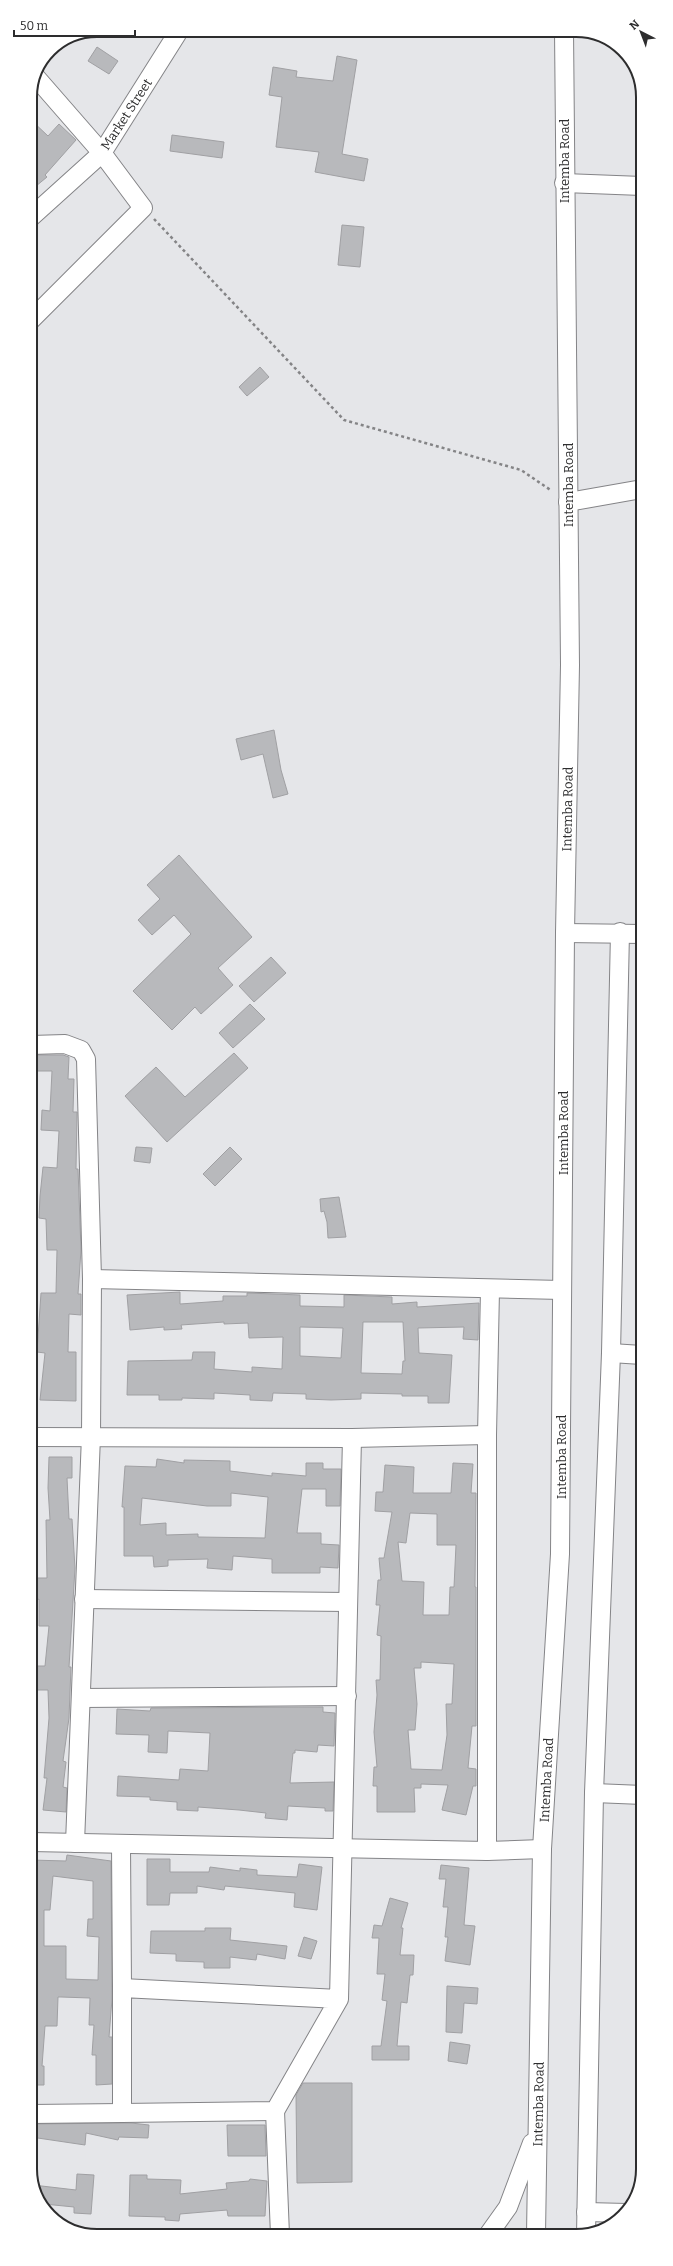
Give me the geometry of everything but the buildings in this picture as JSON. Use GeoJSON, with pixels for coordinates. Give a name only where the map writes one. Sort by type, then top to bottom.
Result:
{"type":"FeatureCollection","features":[{"type":"Feature","properties":{"kind":"street","name":"Market Street"},"geometry":{"type":"LineString","coordinates":[[37,212],[102,152],[175,37]]}},
{"type":"Feature","properties":{"kind":"street","name":"Intemba Road"},"geometry":{"type":"LineString","coordinates":[[536,2229],[542,1849],[560,1554],[565,933],[570,665],[564,183],[564,37]]}},
{"type":"Feature","properties":{"kind":"street"},"geometry":{"type":"LineString","coordinates":[[37,314],[143,208],[102,152],[39,81]]}},
{"type":"Feature","properties":{"kind":"street"},"geometry":{"type":"LineString","coordinates":[[564,183],[636,186]]}},
{"type":"Feature","properties":{"kind":"street"},"geometry":{"type":"LineString","coordinates":[[568,502],[636,490]]}},
{"type":"Feature","properties":{"kind":"street"},"geometry":{"type":"LineString","coordinates":[[586,2228],[594,1793],[611,1353],[620,932]]}},
{"type":"Feature","properties":{"kind":"street"},"geometry":{"type":"LineString","coordinates":[[565,933],[620,932],[636,933]]}},
{"type":"Feature","properties":{"kind":"street"},"geometry":{"type":"LineString","coordinates":[[37,1045],[65,1044],[81,1050],[86,1060],[92,1279],[91,1436],[75,1843]]}},
{"type":"Feature","properties":{"kind":"street"},"geometry":{"type":"LineString","coordinates":[[92,1279],[490,1290],[562,1290]]}},
{"type":"Feature","properties":{"kind":"street"},"geometry":{"type":"LineString","coordinates":[[487,1851],[487,1435],[490,1290]]}},
{"type":"Feature","properties":{"kind":"street"},"geometry":{"type":"LineString","coordinates":[[611,1353],[636,1355]]}},
{"type":"Feature","properties":{"kind":"street"},"geometry":{"type":"LineString","coordinates":[[37,1437],[352,1438],[487,1435]]}},
{"type":"Feature","properties":{"kind":"street"},"geometry":{"type":"LineString","coordinates":[[280,2229],[275,2111],[339,1998],[352,1438]]}},
{"type":"Feature","properties":{"kind":"street"},"geometry":{"type":"LineString","coordinates":[[84,1599],[348,1602]]}},
{"type":"Feature","properties":{"kind":"street"},"geometry":{"type":"LineString","coordinates":[[81,1698],[347,1696]]}},
{"type":"Feature","properties":{"kind":"street"},"geometry":{"type":"LineString","coordinates":[[594,1793],[636,1795]]}},
{"type":"Feature","properties":{"kind":"street"},"geometry":{"type":"LineString","coordinates":[[37,1842],[121,1845],[487,1851],[542,1849]]}},
{"type":"Feature","properties":{"kind":"street"},"geometry":{"type":"LineString","coordinates":[[121,1845],[122,2113]]}},
{"type":"Feature","properties":{"kind":"street"},"geometry":{"type":"LineString","coordinates":[[122,1988],[339,1998]]}},
{"type":"Feature","properties":{"kind":"street"},"geometry":{"type":"LineString","coordinates":[[37,2114],[275,2111]]}},
{"type":"Feature","properties":{"kind":"street"},"geometry":{"type":"LineString","coordinates":[[492,2229],[508,2207],[538,2127]]}},
{"type":"Feature","properties":{"kind":"street"},"geometry":{"type":"LineString","coordinates":[[586,2212],[617,2213]]}},
{"type":"Feature","properties":{"kind":"path"},"geometry":{"type":"LineString","coordinates":[[143,208],[344,420],[521,470],[568,502]]}}]}
